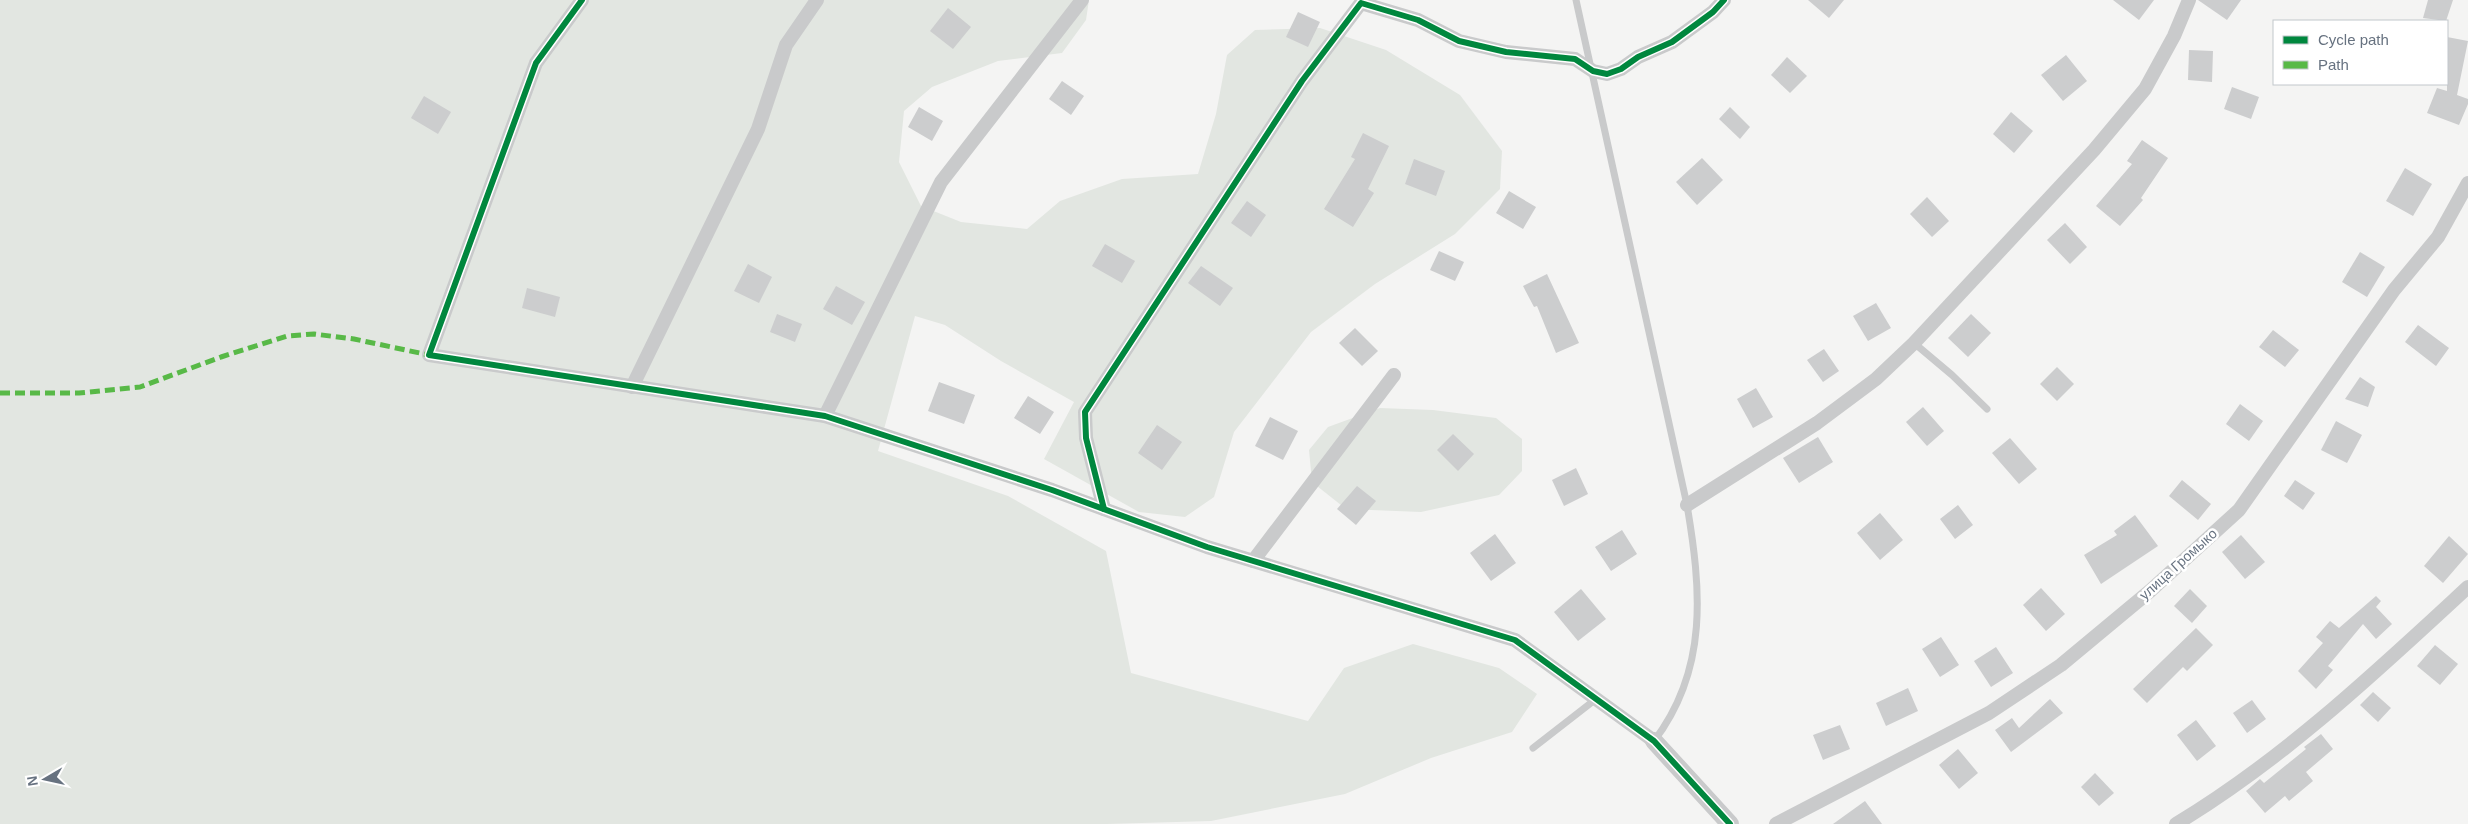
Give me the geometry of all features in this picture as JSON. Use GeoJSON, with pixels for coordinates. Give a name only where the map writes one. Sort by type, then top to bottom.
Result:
{"type":"FeatureCollection","features":[{"type":"Feature","properties":{"kind":"street"},"geometry":{"type":"LineString","coordinates":[[582,0],[536,63],[429,355],[825,416],[1104,509],[1253,562],[1515,640],[1654,741],[1730,824]]}},
{"type":"Feature","properties":{"kind":"street"},"geometry":{"type":"LineString","coordinates":[[632,387],[758,129],[786,45],[817,0]]}},
{"type":"Feature","properties":{"kind":"street"},"geometry":{"type":"LineString","coordinates":[[825,416],[941,182],[1082,0]]}},
{"type":"Feature","properties":{"kind":"street"},"geometry":{"type":"LineString","coordinates":[[1104,509],[1086,438],[1085,412],[1302,81],[1358,1],[1418,20],[1459,41],[1506,52],[1575,59],[1593,71],[1607,74],[1621,69],[1638,57],[1672,42],[1713,12],[1724,0]]}},
{"type":"Feature","properties":{"kind":"street"},"geometry":{"type":"LineString","coordinates":[[1687,505],[1817,423],[1876,379],[1914,343],[2094,150],[2145,89],[2174,36],[2189,0]]}},
{"type":"Feature","properties":{"kind":"street","name":"улица Громыко"},"geometry":{"type":"LineString","coordinates":[[1776,824],[1989,713],[2061,665],[2150,591],[2239,510],[2394,290],[2438,237],[2468,183]]}},
{"type":"Feature","properties":{"kind":"street"},"geometry":{"type":"LineString","coordinates":[[1253,562],[1394,374]]}},
{"type":"Feature","properties":{"kind":"street"},"geometry":{"type":"LineString","coordinates":[[2176,824],[2284,750],[2381,667],[2468,586]]}},
{"type":"Feature","properties":{"kind":"lane"},"geometry":{"type":"LineString","coordinates":[[1576,0],[1687,505],[1696,569],[1698,616],[1690,666],[1680,700],[1671,719],[1654,741]]}},
{"type":"Feature","properties":{"kind":"lane"},"geometry":{"type":"LineString","coordinates":[[1914,343],[1952,374],[1987,409]]}},
{"type":"Feature","properties":{"kind":"lane"},"geometry":{"type":"LineString","coordinates":[[1533,748],[1596,699]]}},
{"type":"Feature","properties":{"kind":"shaded area"},"geometry":{"type":"Polygon","coordinates":[[[0,0],[1089,0],[1086,20],[1062,53],[998,61],[932,87],[904,111],[899,162],[921,206],[961,222],[1027,229],[1060,201],[1122,179],[1198,174],[1216,114],[1227,55],[1255,30],[1320,28],[1386,50],[1460,95],[1502,151],[1500,189],[1455,234],[1375,284],[1311,332],[1234,432],[1214,497],[1185,517],[1139,512],[1044,459],[1074,402],[1001,361],[945,325],[915,316],[878,451],[1008,496],[1106,551],[1131,673],[1308,721],[1344,668],[1413,644],[1499,668],[1537,694],[1512,732],[1431,758],[1345,794],[1211,821],[1107,824],[0,824],[0,0]]]}},
{"type":"Feature","properties":{"kind":"shaded area"},"geometry":{"type":"Polygon","coordinates":[[[1380,408],[1433,410],[1496,418],[1522,439],[1522,471],[1499,495],[1421,512],[1346,509],[1312,482],[1309,450],[1328,427],[1380,408]]]}},
{"type":"Feature","properties":{"kind":"building"},"geometry":{"type":"Polygon","coordinates":[[[1808,0],[1844,0],[1829,18],[1808,0]]]}},
{"type":"Feature","properties":{"kind":"building"},"geometry":{"type":"Polygon","coordinates":[[[2113,0],[2154,0],[2139,20],[2113,0]]]}},
{"type":"Feature","properties":{"kind":"building"},"geometry":{"type":"Polygon","coordinates":[[[2198,0],[2241,0],[2227,20],[2198,0]]]}},
{"type":"Feature","properties":{"kind":"building"},"geometry":{"type":"Polygon","coordinates":[[[2428,0],[2453,0],[2446,20],[2423,18],[2428,0]]]}},
{"type":"Feature","properties":{"kind":"building"},"geometry":{"type":"Polygon","coordinates":[[[948,8],[971,27],[953,49],[930,31],[948,8]]]}},
{"type":"Feature","properties":{"kind":"building"},"geometry":{"type":"Polygon","coordinates":[[[1298,12],[1320,22],[1308,47],[1286,37],[1298,12]]]}},
{"type":"Feature","properties":{"kind":"building"},"geometry":{"type":"Polygon","coordinates":[[[2448,37],[2468,41],[2457,95],[2468,99],[2468,104],[2459,125],[2427,113],[2437,88],[2447,91],[2448,37]]]}},
{"type":"Feature","properties":{"kind":"building"},"geometry":{"type":"Polygon","coordinates":[[[2189,50],[2213,51],[2212,82],[2188,80],[2189,50]]]}},
{"type":"Feature","properties":{"kind":"building"},"geometry":{"type":"Polygon","coordinates":[[[2066,55],[2087,81],[2063,101],[2041,75],[2066,55]]]}},
{"type":"Feature","properties":{"kind":"building"},"geometry":{"type":"Polygon","coordinates":[[[1787,57],[1807,76],[1790,93],[1771,75],[1787,57]]]}},
{"type":"Feature","properties":{"kind":"building"},"geometry":{"type":"Polygon","coordinates":[[[1062,81],[1084,96],[1071,115],[1049,99],[1062,81]]]}},
{"type":"Feature","properties":{"kind":"building"},"geometry":{"type":"Polygon","coordinates":[[[2232,87],[2259,97],[2251,119],[2224,109],[2232,87]]]}},
{"type":"Feature","properties":{"kind":"building"},"geometry":{"type":"Polygon","coordinates":[[[424,96],[451,112],[438,134],[411,118],[424,96]]]}},
{"type":"Feature","properties":{"kind":"building"},"geometry":{"type":"Polygon","coordinates":[[[919,107],[943,121],[932,141],[908,127],[919,107]]]}},
{"type":"Feature","properties":{"kind":"building"},"geometry":{"type":"Polygon","coordinates":[[[1730,107],[1750,127],[1740,139],[1719,119],[1730,107]]]}},
{"type":"Feature","properties":{"kind":"building"},"geometry":{"type":"Polygon","coordinates":[[[2011,112],[2033,131],[2014,153],[1993,134],[2011,112]]]}},
{"type":"Feature","properties":{"kind":"building"},"geometry":{"type":"Polygon","coordinates":[[[1363,133],[1389,146],[1368,189],[1374,193],[1353,227],[1324,209],[1355,159],[1351,157],[1363,133]]]}},
{"type":"Feature","properties":{"kind":"building"},"geometry":{"type":"Polygon","coordinates":[[[2142,140],[2168,158],[2141,198],[2143,200],[2120,226],[2096,206],[2132,164],[2127,161],[2142,140]]]}},
{"type":"Feature","properties":{"kind":"building"},"geometry":{"type":"Polygon","coordinates":[[[1702,158],[1723,180],[1697,205],[1676,182],[1702,158]]]}},
{"type":"Feature","properties":{"kind":"building"},"geometry":{"type":"Polygon","coordinates":[[[1414,159],[1445,171],[1436,196],[1405,184],[1414,159]]]}},
{"type":"Feature","properties":{"kind":"building"},"geometry":{"type":"Polygon","coordinates":[[[2405,168],[2432,184],[2413,216],[2386,201],[2405,168]]]}},
{"type":"Feature","properties":{"kind":"building"},"geometry":{"type":"Polygon","coordinates":[[[1509,191],[1536,207],[1523,229],[1496,213],[1509,191]]]}},
{"type":"Feature","properties":{"kind":"building"},"geometry":{"type":"Polygon","coordinates":[[[1927,197],[1949,221],[1932,237],[1910,214],[1927,197]]]}},
{"type":"Feature","properties":{"kind":"building"},"geometry":{"type":"Polygon","coordinates":[[[1247,201],[1266,215],[1251,237],[1231,223],[1247,201]]]}},
{"type":"Feature","properties":{"kind":"building"},"geometry":{"type":"Polygon","coordinates":[[[2065,223],[2087,247],[2070,264],[2047,240],[2065,223]]]}},
{"type":"Feature","properties":{"kind":"building"},"geometry":{"type":"Polygon","coordinates":[[[1105,244],[1135,261],[1122,283],[1092,266],[1105,244]]]}},
{"type":"Feature","properties":{"kind":"building"},"geometry":{"type":"Polygon","coordinates":[[[1439,251],[1464,262],[1455,281],[1430,270],[1439,251]]]}},
{"type":"Feature","properties":{"kind":"building"},"geometry":{"type":"Polygon","coordinates":[[[2360,252],[2385,267],[2367,297],[2342,282],[2360,252]]]}},
{"type":"Feature","properties":{"kind":"building"},"geometry":{"type":"Polygon","coordinates":[[[748,264],[772,277],[759,303],[734,291],[748,264]]]}},
{"type":"Feature","properties":{"kind":"building"},"geometry":{"type":"Polygon","coordinates":[[[1201,266],[1233,288],[1220,306],[1188,283],[1201,266]]]}},
{"type":"Feature","properties":{"kind":"building"},"geometry":{"type":"Polygon","coordinates":[[[1547,274],[1579,343],[1556,353],[1537,306],[1534,307],[1523,286],[1547,274]]]}},
{"type":"Feature","properties":{"kind":"building"},"geometry":{"type":"Polygon","coordinates":[[[836,286],[865,302],[852,325],[823,309],[836,286]]]}},
{"type":"Feature","properties":{"kind":"building"},"geometry":{"type":"Polygon","coordinates":[[[527,288],[560,297],[555,317],[522,308],[527,288]]]}},
{"type":"Feature","properties":{"kind":"building"},"geometry":{"type":"Polygon","coordinates":[[[1876,303],[1891,328],[1868,341],[1853,316],[1876,303]]]}},
{"type":"Feature","properties":{"kind":"building"},"geometry":{"type":"Polygon","coordinates":[[[777,314],[802,324],[795,342],[770,332],[777,314]]]}},
{"type":"Feature","properties":{"kind":"building"},"geometry":{"type":"Polygon","coordinates":[[[1971,314],[1991,333],[1968,357],[1948,338],[1971,314]]]}},
{"type":"Feature","properties":{"kind":"building"},"geometry":{"type":"Polygon","coordinates":[[[2418,325],[2449,348],[2436,366],[2405,342],[2418,325]]]}},
{"type":"Feature","properties":{"kind":"building"},"geometry":{"type":"Polygon","coordinates":[[[1355,328],[1378,351],[1362,366],[1339,343],[1355,328]]]}},
{"type":"Feature","properties":{"kind":"building"},"geometry":{"type":"Polygon","coordinates":[[[2273,330],[2299,350],[2285,367],[2259,347],[2273,330]]]}},
{"type":"Feature","properties":{"kind":"building"},"geometry":{"type":"Polygon","coordinates":[[[1824,349],[1839,371],[1823,382],[1807,360],[1824,349]]]}},
{"type":"Feature","properties":{"kind":"building"},"geometry":{"type":"Polygon","coordinates":[[[2057,367],[2074,384],[2057,401],[2040,384],[2057,367]]]}},
{"type":"Feature","properties":{"kind":"building"},"geometry":{"type":"Polygon","coordinates":[[[2360,377],[2375,387],[2368,407],[2345,399],[2360,377]]]}},
{"type":"Feature","properties":{"kind":"building"},"geometry":{"type":"Polygon","coordinates":[[[939,382],[975,395],[964,424],[928,411],[939,382]]]}},
{"type":"Feature","properties":{"kind":"building"},"geometry":{"type":"Polygon","coordinates":[[[1756,388],[1773,417],[1753,428],[1737,399],[1756,388]]]}},
{"type":"Feature","properties":{"kind":"building"},"geometry":{"type":"Polygon","coordinates":[[[1028,396],[1054,412],[1040,434],[1014,418],[1028,396]]]}},
{"type":"Feature","properties":{"kind":"building"},"geometry":{"type":"Polygon","coordinates":[[[2240,404],[2263,421],[2249,441],[2226,424],[2240,404]]]}},
{"type":"Feature","properties":{"kind":"building"},"geometry":{"type":"Polygon","coordinates":[[[1923,407],[1944,431],[1927,446],[1906,422],[1923,407]]]}},
{"type":"Feature","properties":{"kind":"building"},"geometry":{"type":"Polygon","coordinates":[[[1270,417],[1298,431],[1283,460],[1255,446],[1270,417]]]}},
{"type":"Feature","properties":{"kind":"building"},"geometry":{"type":"Polygon","coordinates":[[[2336,421],[2362,435],[2347,463],[2321,450],[2336,421]]]}},
{"type":"Feature","properties":{"kind":"building"},"geometry":{"type":"Polygon","coordinates":[[[1157,425],[1182,442],[1162,470],[1138,453],[1157,425]]]}},
{"type":"Feature","properties":{"kind":"building"},"geometry":{"type":"Polygon","coordinates":[[[1453,434],[1474,454],[1458,471],[1437,450],[1453,434]]]}},
{"type":"Feature","properties":{"kind":"building"},"geometry":{"type":"Polygon","coordinates":[[[1818,437],[1833,462],[1799,483],[1783,458],[1818,437]]]}},
{"type":"Feature","properties":{"kind":"building"},"geometry":{"type":"Polygon","coordinates":[[[2010,438],[2037,469],[2019,484],[1992,453],[2010,438]]]}},
{"type":"Feature","properties":{"kind":"building"},"geometry":{"type":"Polygon","coordinates":[[[1576,468],[1588,494],[1564,506],[1552,480],[1576,468]]]}},
{"type":"Feature","properties":{"kind":"building"},"geometry":{"type":"Polygon","coordinates":[[[2182,480],[2211,504],[2198,520],[2169,496],[2182,480]]]}},
{"type":"Feature","properties":{"kind":"building"},"geometry":{"type":"Polygon","coordinates":[[[2295,480],[2315,493],[2303,510],[2284,496],[2295,480]]]}},
{"type":"Feature","properties":{"kind":"building"},"geometry":{"type":"Polygon","coordinates":[[[1357,486],[1376,501],[1356,525],[1337,509],[1357,486]]]}},
{"type":"Feature","properties":{"kind":"building"},"geometry":{"type":"Polygon","coordinates":[[[1958,505],[1973,525],[1955,539],[1940,519],[1958,505]]]}},
{"type":"Feature","properties":{"kind":"building"},"geometry":{"type":"Polygon","coordinates":[[[1880,513],[1903,540],[1880,560],[1857,533],[1880,513]]]}},
{"type":"Feature","properties":{"kind":"building"},"geometry":{"type":"Polygon","coordinates":[[[2135,515],[2158,546],[2101,584],[2084,555],[2117,535],[2114,531],[2135,515]]]}},
{"type":"Feature","properties":{"kind":"building"},"geometry":{"type":"Polygon","coordinates":[[[1622,530],[1637,554],[1611,571],[1595,547],[1622,530]]]}},
{"type":"Feature","properties":{"kind":"building"},"geometry":{"type":"Polygon","coordinates":[[[1495,534],[1516,563],[1491,581],[1470,553],[1495,534]]]}},
{"type":"Feature","properties":{"kind":"building"},"geometry":{"type":"Polygon","coordinates":[[[2241,535],[2265,562],[2245,579],[2222,552],[2241,535]]]}},
{"type":"Feature","properties":{"kind":"building"},"geometry":{"type":"Polygon","coordinates":[[[2449,536],[2468,554],[2443,583],[2424,566],[2449,536]]]}},
{"type":"Feature","properties":{"kind":"building"},"geometry":{"type":"Polygon","coordinates":[[[2041,588],[2065,614],[2046,631],[2023,605],[2041,588]]]}},
{"type":"Feature","properties":{"kind":"building"},"geometry":{"type":"Polygon","coordinates":[[[1581,589],[1606,619],[1578,641],[1554,612],[1581,589]]]}},
{"type":"Feature","properties":{"kind":"building"},"geometry":{"type":"Polygon","coordinates":[[[2190,589],[2207,606],[2192,623],[2174,606],[2190,589]]]}},
{"type":"Feature","properties":{"kind":"building"},"geometry":{"type":"Polygon","coordinates":[[[2376,596],[2381,601],[2376,607],[2392,624],[2376,639],[2363,624],[2328,666],[2333,670],[2316,689],[2298,671],[2323,643],[2316,637],[2330,621],[2339,628],[2376,596]]]}},
{"type":"Feature","properties":{"kind":"building"},"geometry":{"type":"Polygon","coordinates":[[[2196,628],[2213,645],[2187,671],[2183,667],[2147,703],[2133,689],[2196,628]]]}},
{"type":"Feature","properties":{"kind":"building"},"geometry":{"type":"Polygon","coordinates":[[[1941,637],[1959,665],[1940,677],[1922,649],[1941,637]]]}},
{"type":"Feature","properties":{"kind":"building"},"geometry":{"type":"Polygon","coordinates":[[[2435,645],[2458,664],[2440,685],[2417,666],[2435,645]]]}},
{"type":"Feature","properties":{"kind":"building"},"geometry":{"type":"Polygon","coordinates":[[[1996,647],[2013,673],[1991,687],[1974,661],[1996,647]]]}},
{"type":"Feature","properties":{"kind":"building"},"geometry":{"type":"Polygon","coordinates":[[[1908,688],[1918,711],[1886,726],[1876,703],[1908,688]]]}},
{"type":"Feature","properties":{"kind":"building"},"geometry":{"type":"Polygon","coordinates":[[[2373,692],[2391,708],[2378,722],[2360,705],[2373,692]]]}},
{"type":"Feature","properties":{"kind":"building"},"geometry":{"type":"Polygon","coordinates":[[[2050,699],[2063,713],[2011,752],[1995,730],[2012,718],[2019,728],[2050,699]]]}},
{"type":"Feature","properties":{"kind":"building"},"geometry":{"type":"Polygon","coordinates":[[[2252,700],[2266,719],[2247,733],[2233,713],[2252,700]]]}},
{"type":"Feature","properties":{"kind":"building"},"geometry":{"type":"Polygon","coordinates":[[[2196,720],[2216,746],[2197,761],[2177,735],[2196,720]]]}},
{"type":"Feature","properties":{"kind":"building"},"geometry":{"type":"Polygon","coordinates":[[[1840,725],[1850,749],[1823,760],[1813,735],[1840,725]]]}},
{"type":"Feature","properties":{"kind":"building"},"geometry":{"type":"Polygon","coordinates":[[[2321,734],[2333,749],[2306,772],[2313,781],[2289,801],[2285,796],[2265,813],[2246,791],[2260,779],[2264,783],[2306,749],[2304,747],[2321,734]]]}},
{"type":"Feature","properties":{"kind":"building"},"geometry":{"type":"Polygon","coordinates":[[[1958,749],[1978,773],[1959,789],[1939,765],[1958,749]]]}},
{"type":"Feature","properties":{"kind":"building"},"geometry":{"type":"Polygon","coordinates":[[[2095,773],[2114,793],[2099,806],[2081,787],[2095,773]]]}},
{"type":"Feature","properties":{"kind":"building"},"geometry":{"type":"Polygon","coordinates":[[[1865,801],[1882,824],[1833,824],[1865,801]]]}},
{"type":"Feature","properties":{"kind":"marked path"},"geometry":{"type":"LineString","coordinates":[[0,393],[79,393],[140,387],[221,357],[287,336],[314,334],[354,339],[429,355]]}},
{"type":"Feature","properties":{"kind":"cycle path"},"geometry":{"type":"LineString","coordinates":[[582,0],[536,63],[429,355],[825,416],[1052,490],[1207,547],[1515,640],[1654,741],[1730,824]]}},
{"type":"Feature","properties":{"kind":"cycle path"},"geometry":{"type":"LineString","coordinates":[[1104,509],[1086,438],[1085,412],[1302,81],[1361,3],[1418,20],[1459,41],[1506,52],[1575,59],[1593,71],[1607,74],[1621,69],[1638,57],[1672,42],[1713,12],[1724,0]]}}]}
